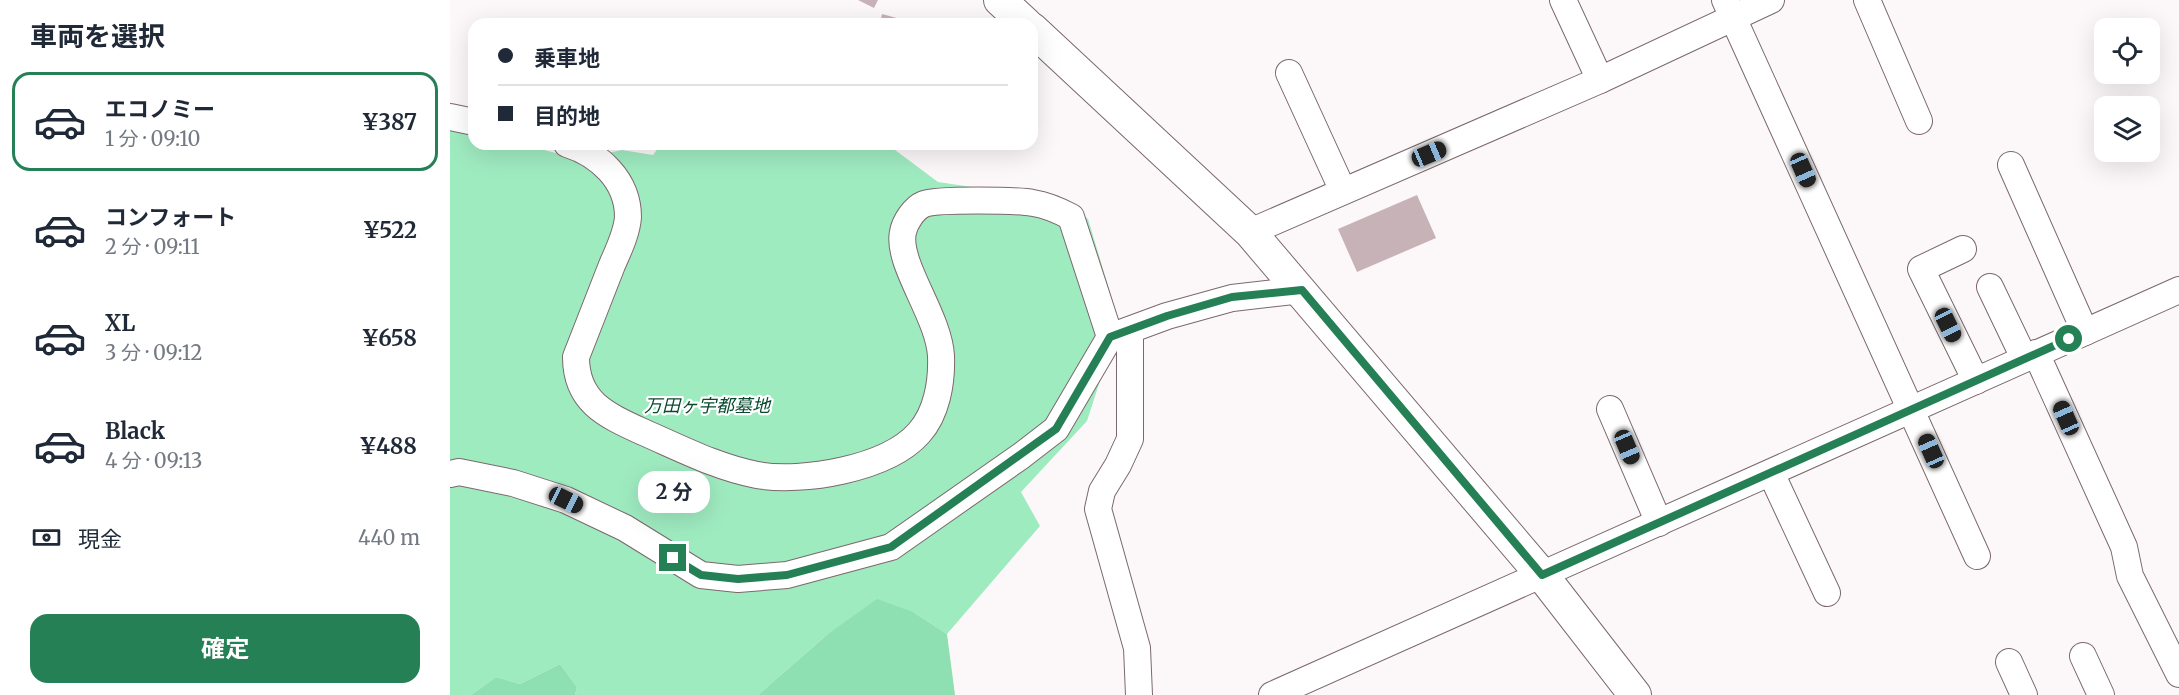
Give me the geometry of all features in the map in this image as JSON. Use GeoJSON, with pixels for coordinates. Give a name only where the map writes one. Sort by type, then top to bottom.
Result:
{"type":"FeatureCollection","features":[{"type":"Feature","properties":{"kind":"street"},"geometry":{"type":"LineString","coordinates":[[1002,0],[1020,18]]}},
{"type":"Feature","properties":{"kind":"street"},"geometry":{"type":"LineString","coordinates":[[1563,0],[1600,80]]}},
{"type":"Feature","properties":{"kind":"street"},"geometry":{"type":"LineString","coordinates":[[1250,232],[1600,80],[1729,9],[1770,0]]}},
{"type":"Feature","properties":{"kind":"street"},"geometry":{"type":"LineString","coordinates":[[1867,0],[1919,121]]}},
{"type":"Feature","properties":{"kind":"street"},"geometry":{"type":"LineString","coordinates":[[1729,9],[1970,559]]}},
{"type":"Feature","properties":{"kind":"street"},"geometry":{"type":"LineString","coordinates":[[1038,35],[1250,232],[1302,290],[1542,575],[1635,695]]}},
{"type":"Feature","properties":{"kind":"street"},"geometry":{"type":"LineString","coordinates":[[1289,73],[1343,191]]}},
{"type":"Feature","properties":{"kind":"street"},"geometry":{"type":"LineString","coordinates":[[450,117],[468,121]]}},
{"type":"Feature","properties":{"kind":"street"},"geometry":{"type":"LineString","coordinates":[[583,150],[604,164],[618,181],[625,195],[628,218],[622,241],[576,357],[576,369],[583,392],[594,405],[621,422],[718,465],[759,475],[807,476],[873,461],[900,448],[920,432],[936,402],[941,354],[935,327],[906,262],[901,245],[903,230],[912,214],[923,204],[947,200],[1030,202],[1055,208],[1071,217],[1120,334],[1130,439],[1102,492],[1098,509],[1137,648],[1139,695]]}},
{"type":"Feature","properties":{"kind":"street"},"geometry":{"type":"LineString","coordinates":[[2011,165],[2085,332]]}},
{"type":"Feature","properties":{"kind":"street"},"geometry":{"type":"LineString","coordinates":[[1963,249],[1921,269],[1976,381]]}},
{"type":"Feature","properties":{"kind":"street"},"geometry":{"type":"LineString","coordinates":[[1990,287],[2030,356],[2124,547],[2130,576],[2179,674]]}},
{"type":"Feature","properties":{"kind":"street"},"geometry":{"type":"LineString","coordinates":[[450,474],[459,472],[513,483],[566,500],[625,528],[701,575],[738,579],[787,575],[891,547],[1021,456],[1056,429],[1120,334],[1167,316],[1232,297],[1302,290]]}},
{"type":"Feature","properties":{"kind":"street"},"geometry":{"type":"LineString","coordinates":[[1282,693],[2179,290]]}},
{"type":"Feature","properties":{"kind":"street"},"geometry":{"type":"LineString","coordinates":[[1610,409],[1659,523]]}},
{"type":"Feature","properties":{"kind":"street"},"geometry":{"type":"LineString","coordinates":[[1771,472],[1827,593]]}},
{"type":"Feature","properties":{"kind":"street"},"geometry":{"type":"LineString","coordinates":[[2083,656],[2101,695]]}},
{"type":"Feature","properties":{"kind":"street"},"geometry":{"type":"LineString","coordinates":[[2009,662],[2024,695]]}},
{"type":"Feature","properties":{"kind":"green space","name":"万田ヶ宇都墓地"},"geometry":{"type":"Polygon","coordinates":[[[450,125],[468,130],[468,150],[544,150],[579,159],[622,150],[653,155],[657,150],[895,150],[938,182],[1006,192],[1058,195],[1088,219],[1119,322],[1087,421],[1021,492],[1040,526],[947,634],[913,612],[828,634],[758,695],[575,695],[577,687],[560,664],[520,684],[496,677],[471,695],[450,695],[450,125]]]}},
{"type":"Feature","properties":{"kind":"green space"},"geometry":{"type":"Polygon","coordinates":[[[877,599],[913,612],[947,634],[955,695],[758,695],[828,634],[877,599]]]}},
{"type":"Feature","properties":{"kind":"green space"},"geometry":{"type":"Polygon","coordinates":[[[560,664],[577,687],[575,695],[471,695],[496,677],[520,684],[560,664]]]}},
{"type":"Feature","properties":{"kind":"building"},"geometry":{"type":"Polygon","coordinates":[[[858,0],[878,0],[874,8],[858,0]]]}},
{"type":"Feature","properties":{"kind":"building"},"geometry":{"type":"Polygon","coordinates":[[[882,14],[897,18],[881,18],[882,14]]]}},
{"type":"Feature","properties":{"kind":"building"},"geometry":{"type":"Polygon","coordinates":[[[1417,195],[1436,238],[1357,272],[1338,229],[1417,195]]]}},
{"type":"Feature","properties":{"kind":"route"},"geometry":{"type":"LineString","coordinates":[[673,558],[701,575],[738,579],[787,575],[891,547],[1056,429],[1110,337],[1167,316],[1232,297],[1302,290],[1542,575],[2069,339]]}}]}
